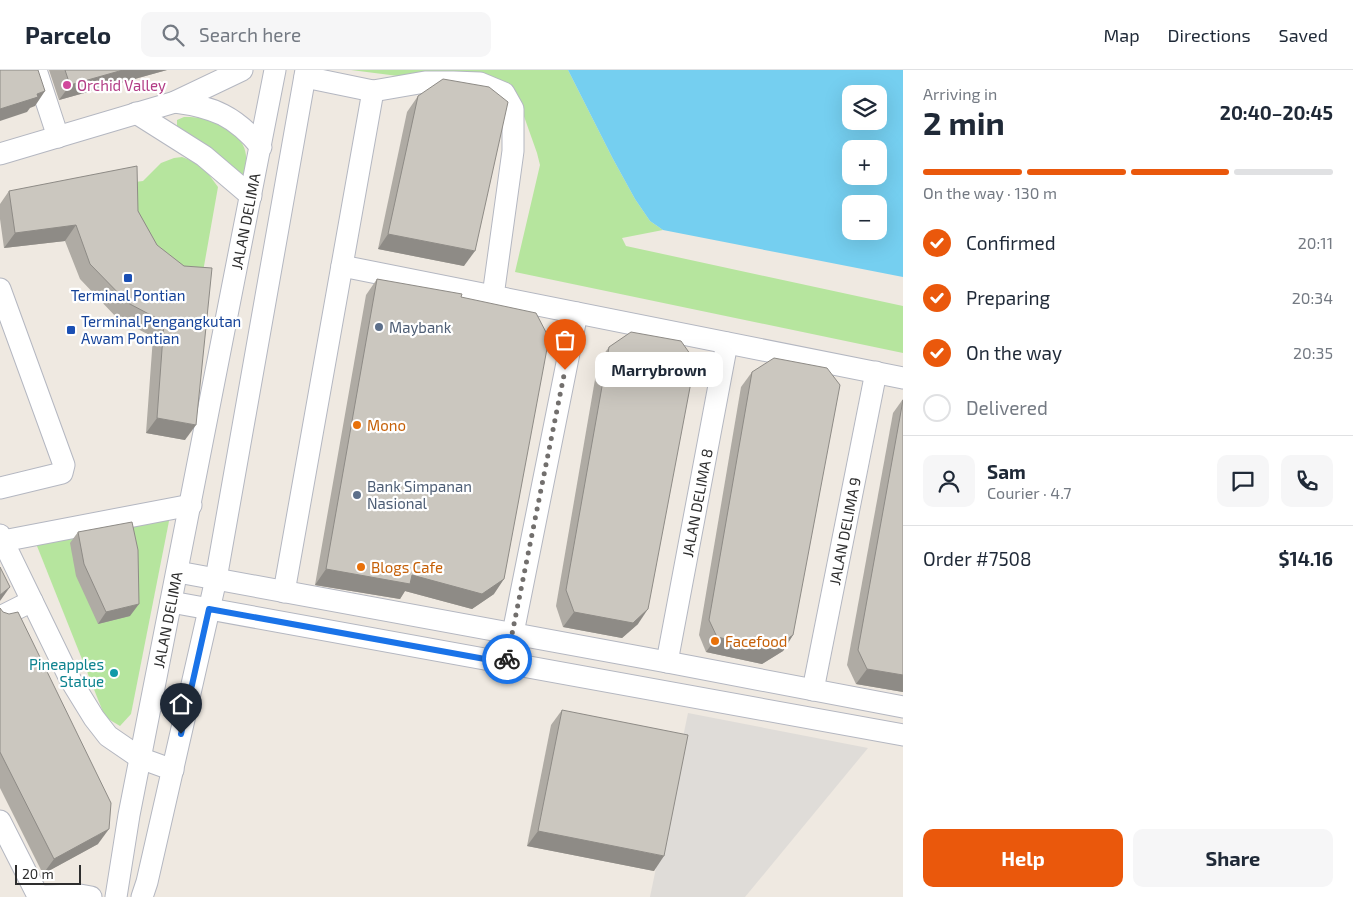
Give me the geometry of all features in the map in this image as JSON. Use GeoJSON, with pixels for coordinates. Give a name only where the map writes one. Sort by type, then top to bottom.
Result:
{"type":"FeatureCollection","features":[{"type":"Feature","properties":{"kind":"street"},"geometry":{"type":"LineString","coordinates":[[36,70],[58,137]]}},
{"type":"Feature","properties":{"kind":"street","name":"JALAN DELIMA"},"geometry":{"type":"LineString","coordinates":[[116,897],[129,815],[275,70]]}},
{"type":"Feature","properties":{"kind":"street"},"geometry":{"type":"LineString","coordinates":[[0,154],[175,102],[230,72]]}},
{"type":"Feature","properties":{"kind":"street"},"geometry":{"type":"LineString","coordinates":[[222,114],[230,72]]}},
{"type":"Feature","properties":{"kind":"street"},"geometry":{"type":"LineString","coordinates":[[142,897],[216,579],[306,74],[373,91],[425,82],[480,83],[504,92],[513,109],[513,151],[493,296]]}},
{"type":"Feature","properties":{"kind":"street"},"geometry":{"type":"LineString","coordinates":[[284,592],[373,91]]}},
{"type":"Feature","properties":{"kind":"street"},"geometry":{"type":"LineString","coordinates":[[175,102],[201,105],[222,114],[248,132],[261,147]]}},
{"type":"Feature","properties":{"kind":"street"},"geometry":{"type":"LineString","coordinates":[[136,113],[204,156],[251,196]]}},
{"type":"Feature","properties":{"kind":"street"},"geometry":{"type":"LineString","coordinates":[[342,266],[903,378]]}},
{"type":"Feature","properties":{"kind":"street"},"geometry":{"type":"LineString","coordinates":[[0,289],[64,464],[62,473],[0,488]]}},
{"type":"Feature","properties":{"kind":"street"},"geometry":{"type":"LineString","coordinates":[[507,663],[577,313]]}},
{"type":"Feature","properties":{"kind":"street","name":"JALAN DELIMA 8"},"geometry":{"type":"LineString","coordinates":[[667,662],[727,343]]}},
{"type":"Feature","properties":{"kind":"street","name":"JALAN DELIMA 9"},"geometry":{"type":"LineString","coordinates":[[813,690],[876,372]]}},
{"type":"Feature","properties":{"kind":"street"},"geometry":{"type":"LineString","coordinates":[[173,770],[140,758],[108,736],[94,718],[70,679],[1,538],[191,505]]}},
{"type":"Feature","properties":{"kind":"street"},"geometry":{"type":"LineString","coordinates":[[178,572],[903,707]]}},
{"type":"Feature","properties":{"kind":"street"},"geometry":{"type":"LineString","coordinates":[[0,617],[32,601]]}},
{"type":"Feature","properties":{"kind":"street"},"geometry":{"type":"LineString","coordinates":[[171,602],[903,735]]}},
{"type":"Feature","properties":{"kind":"street"},"geometry":{"type":"LineString","coordinates":[[0,821],[37,894],[41,896],[80,895],[91,897]]}},
{"type":"Feature","properties":{"kind":"green space"},"geometry":{"type":"Polygon","coordinates":[[[351,70],[568,70],[635,199],[650,221],[663,230],[622,238],[626,246],[903,306],[903,353],[515,272],[540,165],[515,91],[351,70]]]}},
{"type":"Feature","properties":{"kind":"green space"},"geometry":{"type":"Polygon","coordinates":[[[184,117],[201,118],[210,121],[225,128],[239,139],[243,145],[246,158],[246,166],[241,183],[177,129],[177,120],[184,117]]]}},
{"type":"Feature","properties":{"kind":"green space"},"geometry":{"type":"Polygon","coordinates":[[[182,157],[201,164],[218,187],[201,283],[169,277],[119,184],[143,181],[161,163],[182,157]]]}},
{"type":"Feature","properties":{"kind":"green space"},"geometry":{"type":"Polygon","coordinates":[[[170,516],[131,714],[120,726],[105,717],[35,541],[170,516]]]}},
{"type":"Feature","properties":{"kind":"shaded area"},"geometry":{"type":"Polygon","coordinates":[[[688,713],[868,748],[745,897],[650,897],[688,713]]]}},
{"type":"Feature","properties":{"kind":"water"},"geometry":{"type":"Polygon","coordinates":[[[568,70],[903,70],[903,277],[663,230],[650,221],[635,199],[568,70]]]}},
{"type":"Feature","properties":{"kind":"building"},"geometry":{"type":"Polygon","coordinates":[[[0,70],[38,70],[45,91],[37,94],[38,97],[0,109],[0,70]]]}},
{"type":"Feature","properties":{"kind":"building"},"geometry":{"type":"Polygon","coordinates":[[[65,70],[123,70],[70,85],[65,70]]]}},
{"type":"Feature","properties":{"kind":"building"},"geometry":{"type":"Polygon","coordinates":[[[443,79],[489,87],[508,102],[475,251],[388,234],[418,96],[443,79]]]}},
{"type":"Feature","properties":{"kind":"building"},"geometry":{"type":"Polygon","coordinates":[[[137,166],[138,211],[157,245],[184,266],[212,268],[196,425],[157,418],[164,322],[128,303],[90,264],[76,225],[15,233],[9,191],[137,166]]]}},
{"type":"Feature","properties":{"kind":"building"},"geometry":{"type":"Polygon","coordinates":[[[377,279],[462,294],[461,297],[536,313],[549,338],[504,579],[482,594],[412,575],[410,584],[326,569],[377,279]]]}},
{"type":"Feature","properties":{"kind":"building"},"geometry":{"type":"Polygon","coordinates":[[[631,332],[681,341],[695,361],[648,609],[633,623],[574,612],[566,590],[609,347],[631,332]]]}},
{"type":"Feature","properties":{"kind":"building"},"geometry":{"type":"Polygon","coordinates":[[[774,358],[827,368],[840,385],[793,635],[773,649],[717,637],[709,620],[752,372],[774,358]]]}},
{"type":"Feature","properties":{"kind":"building"},"geometry":{"type":"Polygon","coordinates":[[[903,400],[903,675],[867,669],[858,650],[903,400]]]}},
{"type":"Feature","properties":{"kind":"building"},"geometry":{"type":"Polygon","coordinates":[[[132,522],[138,550],[139,604],[106,612],[84,564],[78,532],[132,522]]]}},
{"type":"Feature","properties":{"kind":"building"},"geometry":{"type":"Polygon","coordinates":[[[0,567],[10,587],[0,595],[0,567]]]}},
{"type":"Feature","properties":{"kind":"building"},"geometry":{"type":"Polygon","coordinates":[[[0,608],[3,612],[9,614],[18,612],[111,803],[109,829],[54,859],[0,752],[0,608]]]}},
{"type":"Feature","properties":{"kind":"building"},"geometry":{"type":"Polygon","coordinates":[[[562,710],[688,735],[664,856],[538,831],[562,710]]]}},
{"type":"Feature","properties":{"kind":"way so far"},"geometry":{"type":"LineString","coordinates":[[507,659],[565,370]]}},
{"type":"Feature","properties":{"kind":"place","name":"Orchid Valley"},"geometry":{"type":"Point","coordinates":[67,85]}},
{"type":"Feature","properties":{"kind":"place","name":"Terminal Pontian"},"geometry":{"type":"Point","coordinates":[128,278]}},
{"type":"Feature","properties":{"kind":"place","name":"Maybank"},"geometry":{"type":"Point","coordinates":[379,327]}},
{"type":"Feature","properties":{"kind":"place","name":"Terminal Pengangkutan Awam Pontian"},"geometry":{"type":"Point","coordinates":[71,330]}},
{"type":"Feature","properties":{"kind":"place","name":"Marrybrown"},"geometry":{"type":"Point","coordinates":[565,370]}},
{"type":"Feature","properties":{"kind":"place","name":"Mono"},"geometry":{"type":"Point","coordinates":[357,425]}},
{"type":"Feature","properties":{"kind":"place","name":"Bank Simpanan Nasional"},"geometry":{"type":"Point","coordinates":[357,495]}},
{"type":"Feature","properties":{"kind":"place","name":"Blogs Cafe"},"geometry":{"type":"Point","coordinates":[361,567]}},
{"type":"Feature","properties":{"kind":"place","name":"Facefood"},"geometry":{"type":"Point","coordinates":[715,641]}},
{"type":"Feature","properties":{"kind":"place","name":"Pineapples Statue"},"geometry":{"type":"Point","coordinates":[114,673]}},
{"type":"Feature","properties":{"kind":"route"},"geometry":{"type":"LineString","coordinates":[[181,734],[209,609],[507,663],[507,659]]}}]}
